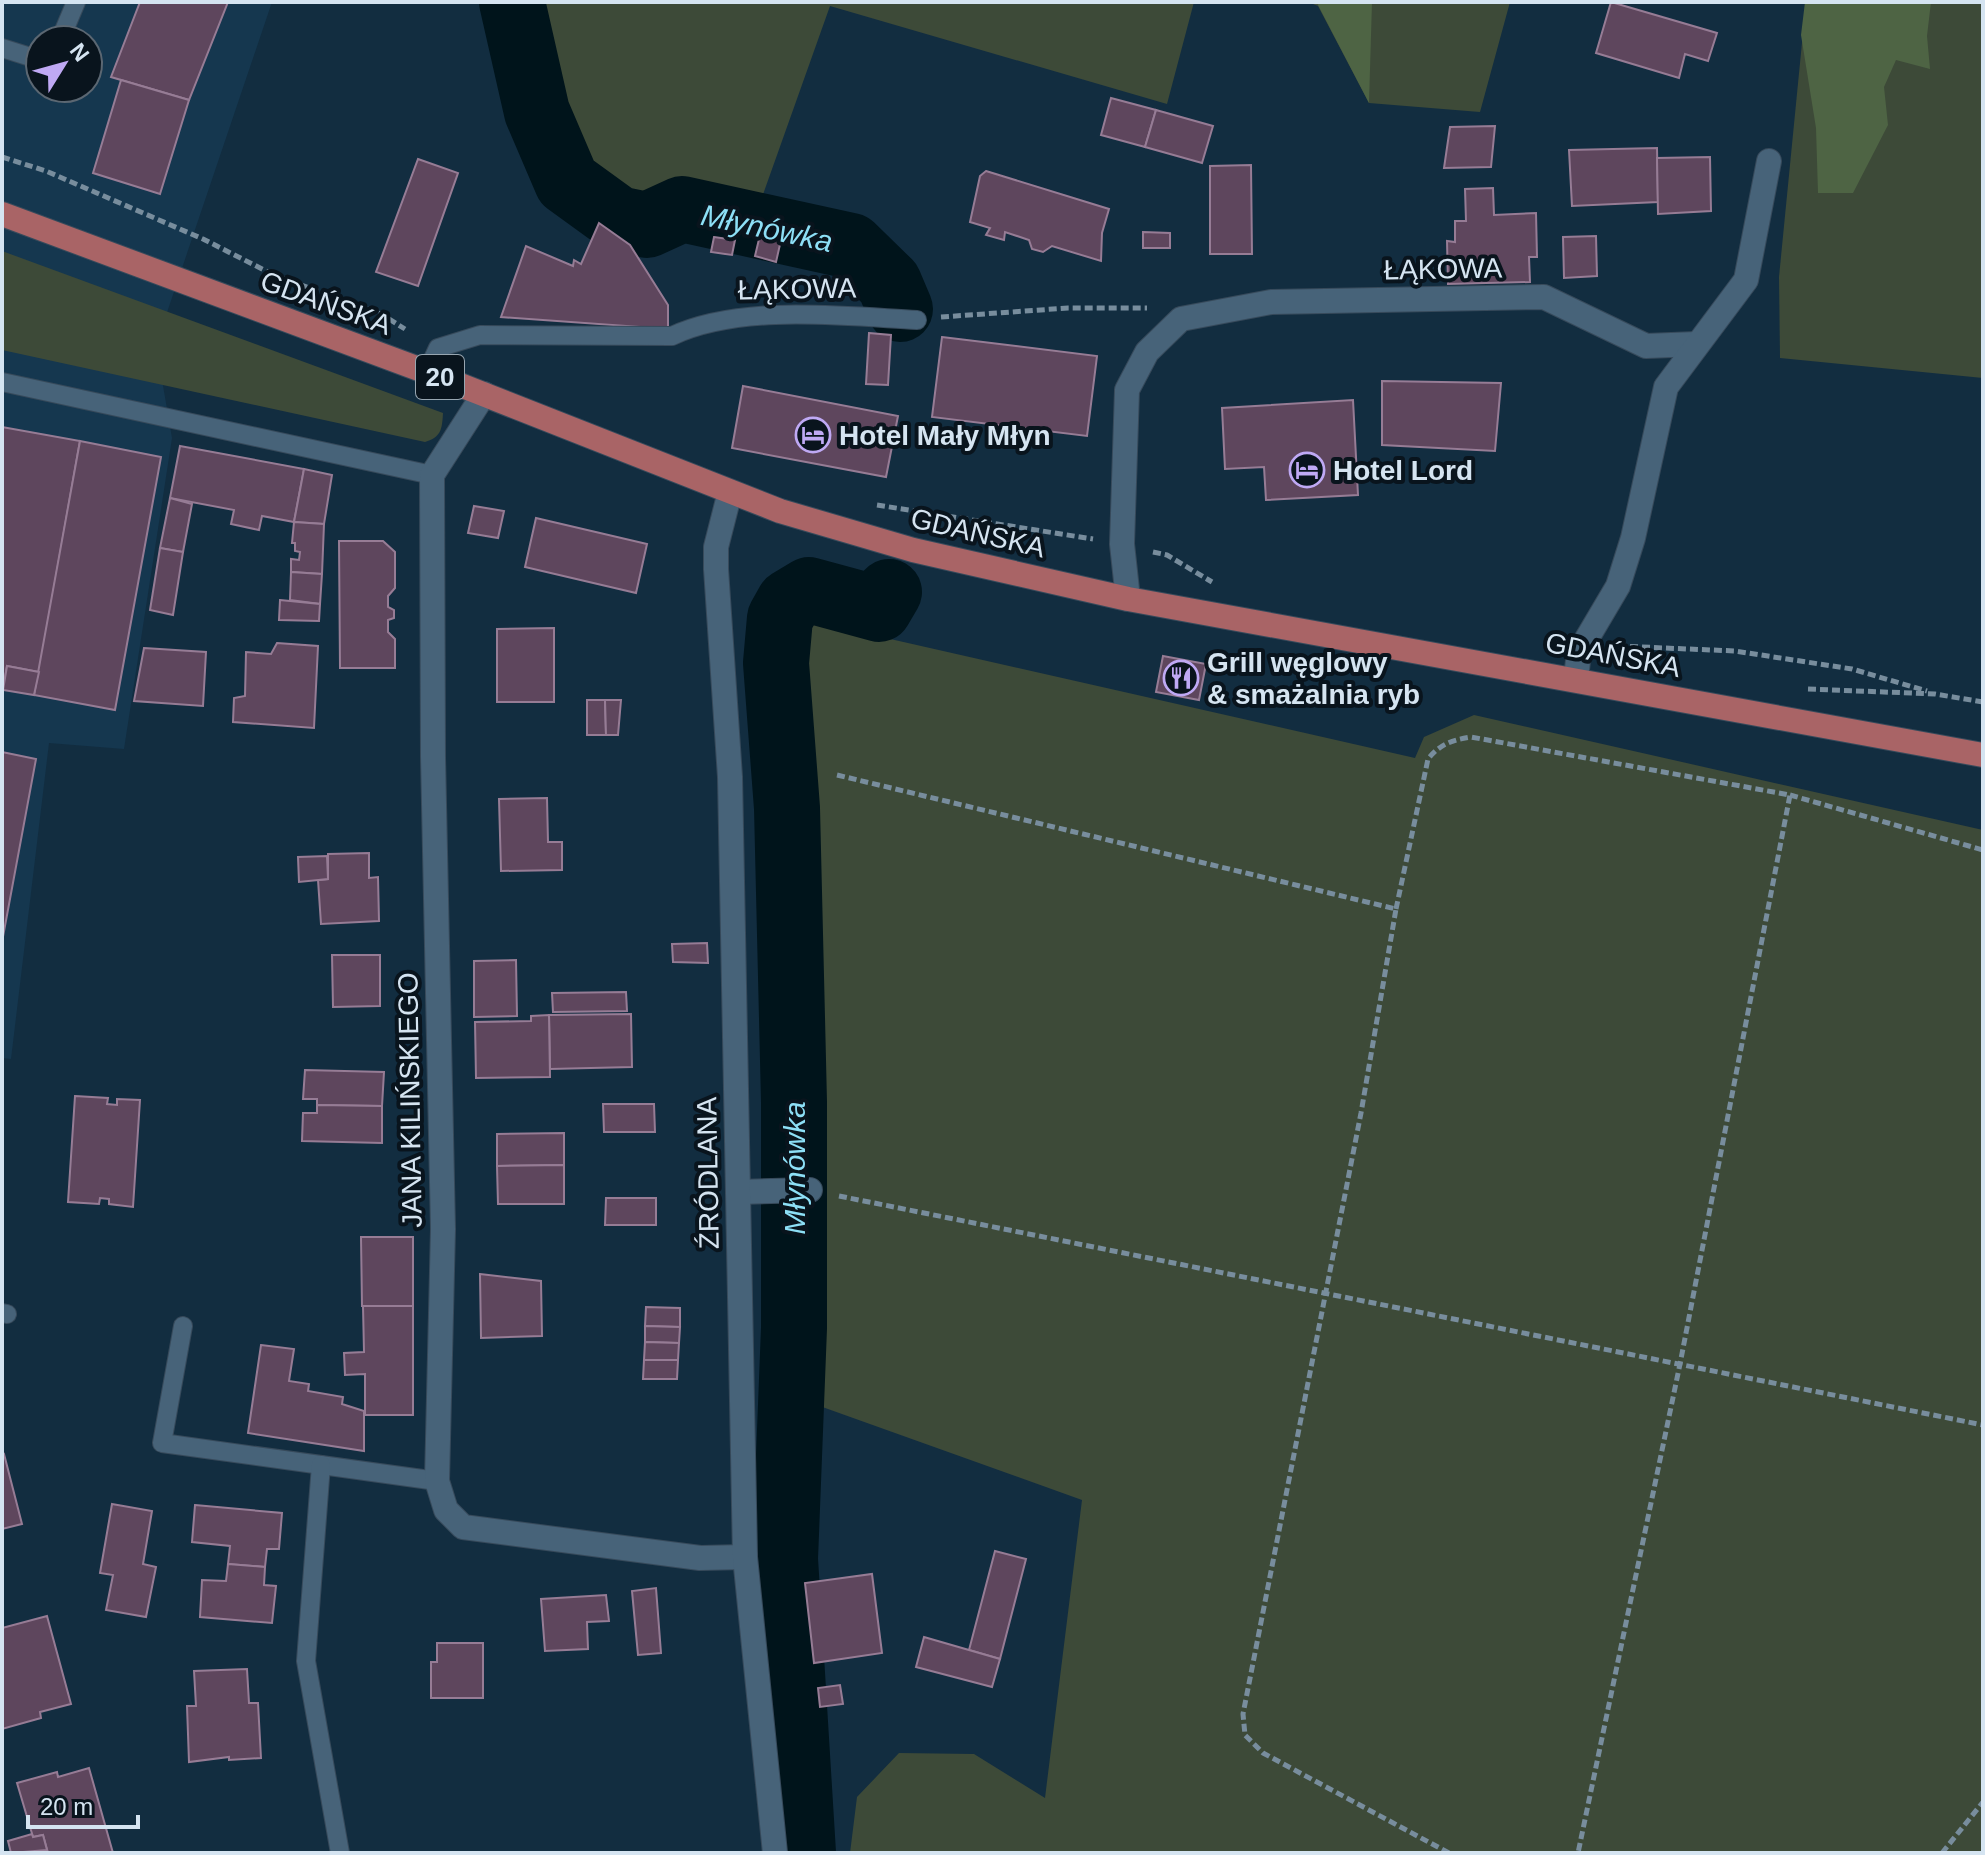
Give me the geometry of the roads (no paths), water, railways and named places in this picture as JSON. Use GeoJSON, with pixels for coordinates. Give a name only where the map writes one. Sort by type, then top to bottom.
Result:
{"type":"FeatureCollection","features":[{"type":"Feature","properties":{"kind":"main road","name":"GDAŃSKA"},"geometry":{"type":"LineString","coordinates":[[2,214],[427,372],[780,511],[913,550],[1128,599],[1576,678],[1983,755]]}},
{"type":"Feature","properties":{"kind":"street"},"geometry":{"type":"LineString","coordinates":[[1576,678],[1579,652],[1618,586],[1633,538],[1666,387],[1746,280],[1769,161]]}},
{"type":"Feature","properties":{"kind":"street","name":"ŁĄKOWA"},"geometry":{"type":"LineString","coordinates":[[1128,599],[1122,544],[1127,390],[1147,352],[1181,319],[1271,302],[1544,297],[1646,346],[1697,344]]}},
{"type":"Feature","properties":{"kind":"street"},"geometry":{"type":"LineString","coordinates":[[432,475],[484,394]]}},
{"type":"Feature","properties":{"kind":"street","name":"JANA KILIŃSKIEGO"},"geometry":{"type":"LineString","coordinates":[[432,475],[433,773],[443,1229],[437,1481],[446,1510],[463,1527],[700,1558],[745,1557]]}},
{"type":"Feature","properties":{"kind":"street","name":"ŹRÓDLANA"},"geometry":{"type":"LineString","coordinates":[[730,492],[716,547],[716,569],[730,777],[750,1192],[745,1557],[775,1853]]}},
{"type":"Feature","properties":{"kind":"street"},"geometry":{"type":"LineString","coordinates":[[750,1192],[810,1190]]}},
{"type":"Feature","properties":{"kind":"lane"},"geometry":{"type":"LineString","coordinates":[[67,24],[76,2]]}},
{"type":"Feature","properties":{"kind":"lane"},"geometry":{"type":"LineString","coordinates":[[2,48],[24,55]]}},
{"type":"Feature","properties":{"kind":"lane","name":"ŁĄKOWA"},"geometry":{"type":"LineString","coordinates":[[427,372],[438,348],[480,335],[672,336],[700,323],[777,316],[917,320]]}},
{"type":"Feature","properties":{"kind":"lane"},"geometry":{"type":"LineString","coordinates":[[2,382],[432,475]]}},
{"type":"Feature","properties":{"kind":"lane"},"geometry":{"type":"LineString","coordinates":[[183,1326],[162,1443],[437,1481]]}},
{"type":"Feature","properties":{"kind":"lane"},"geometry":{"type":"LineString","coordinates":[[321,1465],[306,1661],[340,1853]]}},
{"type":"Feature","properties":{"kind":"waterway","name":"Młynówka"},"geometry":{"type":"LineString","coordinates":[[512,2],[537,112],[567,182],[618,219],[647,225],[682,209],[851,246],[889,283],[900,309]]}},
{"type":"Feature","properties":{"kind":"waterway","name":"Młynówka"},"geometry":{"type":"LineString","coordinates":[[803,1853],[785,1559],[794,1328],[794,1102],[787,808],[776,663],[780,618],[789,602],[809,590],[879,609],[889,592]]}},
{"type":"Feature","properties":{"kind":"place","name":"Hotel Mały Młyn"},"geometry":{"type":"Point","coordinates":[813,435]}},
{"type":"Feature","properties":{"kind":"place","name":"Hotel Lord"},"geometry":{"type":"Point","coordinates":[1307,470]}},
{"type":"Feature","properties":{"kind":"place","name":"Grill węglowy & smażalnia ryb"},"geometry":{"type":"Point","coordinates":[1181,678]}}]}
